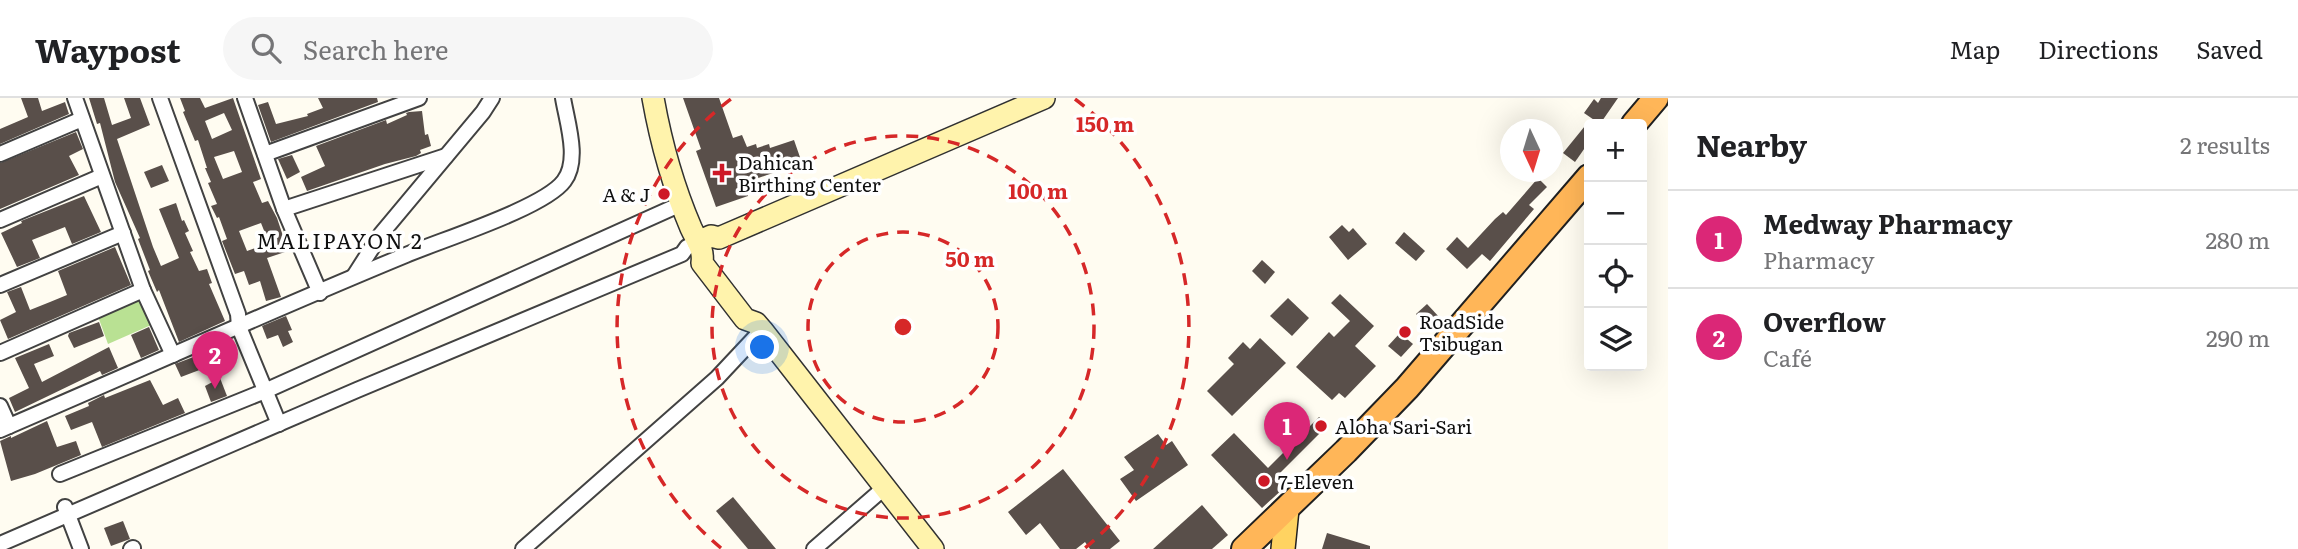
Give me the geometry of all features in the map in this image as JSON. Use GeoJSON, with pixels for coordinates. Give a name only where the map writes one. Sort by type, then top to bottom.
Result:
{"type":"FeatureCollection","features":[{"type":"Feature","properties":{"kind":"highway"},"geometry":{"type":"LineString","coordinates":[[1638,119],[1656,98]]}},
{"type":"Feature","properties":{"kind":"highway"},"geometry":{"type":"LineString","coordinates":[[1244,549],[1407,388],[1585,182]]}},
{"type":"Feature","properties":{"kind":"main road"},"geometry":{"type":"LineString","coordinates":[[653,98],[665,154],[681,204],[700,244],[713,256],[755,312],[759,326],[933,549]]}},
{"type":"Feature","properties":{"kind":"main road"},"geometry":{"type":"LineString","coordinates":[[700,244],[716,228],[1019,98]]}},
{"type":"Feature","properties":{"kind":"main road"},"geometry":{"type":"LineString","coordinates":[[700,244],[1044,98]]}},
{"type":"Feature","properties":{"kind":"main road"},"geometry":{"type":"LineString","coordinates":[[1283,549],[1287,509]]}},
{"type":"Feature","properties":{"kind":"street"},"geometry":{"type":"LineString","coordinates":[[75,98],[143,290],[173,355]]}},
{"type":"Feature","properties":{"kind":"street"},"geometry":{"type":"LineString","coordinates":[[160,98],[242,321],[282,419]]}},
{"type":"Feature","properties":{"kind":"street"},"geometry":{"type":"LineString","coordinates":[[265,154],[419,98]]}},
{"type":"Feature","properties":{"kind":"street"},"geometry":{"type":"LineString","coordinates":[[353,278],[381,234],[492,98]]}},
{"type":"Feature","properties":{"kind":"street"},"geometry":{"type":"LineString","coordinates":[[0,406],[5,428],[173,355],[242,321],[320,293],[530,205],[550,194],[563,182],[570,170],[571,152],[564,98]]}},
{"type":"Feature","properties":{"kind":"street"},"geometry":{"type":"LineString","coordinates":[[247,99],[284,209],[320,293]]}},
{"type":"Feature","properties":{"kind":"street"},"geometry":{"type":"LineString","coordinates":[[0,154],[82,119]]}},
{"type":"Feature","properties":{"kind":"street"},"geometry":{"type":"LineString","coordinates":[[284,209],[446,156]]}},
{"type":"Feature","properties":{"kind":"street"},"geometry":{"type":"LineString","coordinates":[[0,220],[102,176]]}},
{"type":"Feature","properties":{"kind":"street"},"geometry":{"type":"LineString","coordinates":[[60,474],[269,389],[681,204]]}},
{"type":"Feature","properties":{"kind":"street"},"geometry":{"type":"LineString","coordinates":[[0,285],[122,233]]}},
{"type":"Feature","properties":{"kind":"street"},"geometry":{"type":"LineString","coordinates":[[0,544],[66,510],[682,254],[700,244]]}},
{"type":"Feature","properties":{"kind":"street"},"geometry":{"type":"LineString","coordinates":[[0,353],[143,290]]}},
{"type":"Feature","properties":{"kind":"street"},"geometry":{"type":"LineString","coordinates":[[523,549],[717,379],[759,326]]}},
{"type":"Feature","properties":{"kind":"street"},"geometry":{"type":"LineString","coordinates":[[814,549],[884,488]]}},
{"type":"Feature","properties":{"kind":"street"},"geometry":{"type":"LineString","coordinates":[[66,510],[81,549]]}},
{"type":"Feature","properties":{"kind":"green space"},"geometry":{"type":"Polygon","coordinates":[[[143,290],[158,322],[108,344],[96,311],[143,290]]]}},
{"type":"Feature","properties":{"kind":"building"},"geometry":{"type":"Polygon","coordinates":[[[21,98],[38,98],[42,111],[65,102],[69,114],[0,144],[0,129],[28,117],[21,98]]]}},
{"type":"Feature","properties":{"kind":"building"},"geometry":{"type":"Polygon","coordinates":[[[89,98],[104,98],[112,125],[131,118],[124,98],[140,98],[150,125],[117,139],[153,247],[161,266],[179,258],[159,209],[176,203],[182,221],[184,220],[189,231],[185,233],[193,251],[190,252],[199,271],[207,269],[212,283],[209,284],[225,321],[179,342],[159,290],[157,292],[148,271],[150,270],[138,239],[140,238],[115,182],[100,123],[97,124],[89,98]]]}},
{"type":"Feature","properties":{"kind":"building"},"geometry":{"type":"Polygon","coordinates":[[[180,98],[200,98],[205,108],[233,98],[261,179],[253,182],[262,203],[268,201],[277,218],[288,251],[267,258],[281,297],[266,301],[260,281],[249,285],[244,271],[235,274],[222,241],[227,239],[219,217],[217,218],[211,206],[217,204],[208,183],[211,182],[207,168],[198,140],[195,141],[183,112],[185,111],[180,98]],[[224,113],[205,121],[212,139],[232,130],[224,113]],[[234,151],[214,157],[223,179],[242,172],[234,151]],[[261,223],[239,231],[247,251],[269,243],[261,223]]]}},
{"type":"Feature","properties":{"kind":"building"},"geometry":{"type":"Polygon","coordinates":[[[318,98],[377,98],[378,102],[271,142],[258,105],[268,102],[276,124],[308,116],[307,114],[323,108],[318,98]]]}},
{"type":"Feature","properties":{"kind":"building"},"geometry":{"type":"Polygon","coordinates":[[[683,98],[719,98],[733,138],[742,135],[747,147],[756,144],[757,148],[769,144],[770,148],[794,140],[802,163],[744,183],[748,196],[716,207],[696,151],[701,149],[683,98]]]}},
{"type":"Feature","properties":{"kind":"building"},"geometry":{"type":"Polygon","coordinates":[[[1601,98],[1618,98],[1603,119],[1593,119],[1584,113],[1594,99],[1598,103],[1601,98]]]}},
{"type":"Feature","properties":{"kind":"building"},"geometry":{"type":"Polygon","coordinates":[[[422,111],[425,135],[428,134],[431,146],[420,150],[421,153],[307,191],[301,177],[325,166],[316,146],[386,120],[387,124],[409,112],[422,111]]]}},
{"type":"Feature","properties":{"kind":"building"},"geometry":{"type":"Polygon","coordinates":[[[1584,127],[1584,149],[1575,162],[1563,153],[1584,127]]]}},
{"type":"Feature","properties":{"kind":"building"},"geometry":{"type":"Polygon","coordinates":[[[76,132],[83,149],[69,156],[79,175],[0,209],[0,163],[76,132]]]}},
{"type":"Feature","properties":{"kind":"building"},"geometry":{"type":"Polygon","coordinates":[[[292,155],[300,172],[287,179],[278,159],[292,155]]]}},
{"type":"Feature","properties":{"kind":"building"},"geometry":{"type":"Polygon","coordinates":[[[162,165],[169,181],[151,188],[144,172],[162,165]]]}},
{"type":"Feature","properties":{"kind":"building"},"geometry":{"type":"Polygon","coordinates":[[[1535,182],[1542,182],[1547,187],[1529,205],[1534,209],[1490,261],[1482,254],[1467,269],[1446,249],[1457,237],[1468,248],[1503,212],[1506,215],[1535,182]]]}},
{"type":"Feature","properties":{"kind":"building"},"geometry":{"type":"Polygon","coordinates":[[[84,196],[101,232],[72,244],[65,227],[32,240],[40,258],[17,267],[1,233],[22,223],[21,221],[84,196]]]}},
{"type":"Feature","properties":{"kind":"building"},"geometry":{"type":"Polygon","coordinates":[[[1342,225],[1349,232],[1353,228],[1367,244],[1348,260],[1329,237],[1342,225]]]}},
{"type":"Feature","properties":{"kind":"building"},"geometry":{"type":"Polygon","coordinates":[[[1404,232],[1425,251],[1416,261],[1395,243],[1404,232]]]}},
{"type":"Feature","properties":{"kind":"building"},"geometry":{"type":"Polygon","coordinates":[[[115,247],[131,285],[8,339],[0,320],[16,312],[7,292],[21,287],[30,310],[67,295],[58,271],[115,247]]]}},
{"type":"Feature","properties":{"kind":"building"},"geometry":{"type":"Polygon","coordinates":[[[1262,260],[1275,272],[1265,284],[1252,271],[1262,260]]]}},
{"type":"Feature","properties":{"kind":"building"},"geometry":{"type":"Polygon","coordinates":[[[1340,294],[1374,326],[1355,346],[1376,366],[1345,398],[1339,393],[1332,400],[1296,367],[1329,332],[1334,337],[1350,321],[1331,303],[1340,294]]]}},
{"type":"Feature","properties":{"kind":"building"},"geometry":{"type":"Polygon","coordinates":[[[1288,298],[1309,318],[1292,336],[1270,316],[1288,298]]]}},
{"type":"Feature","properties":{"kind":"building"},"geometry":{"type":"Polygon","coordinates":[[[1427,304],[1441,319],[1431,329],[1416,314],[1427,304]]]}},
{"type":"Feature","properties":{"kind":"building"},"geometry":{"type":"Polygon","coordinates":[[[286,316],[292,330],[288,331],[293,342],[283,347],[278,335],[267,339],[262,326],[286,316]]]}},
{"type":"Feature","properties":{"kind":"building"},"geometry":{"type":"Polygon","coordinates":[[[99,322],[104,336],[74,348],[69,333],[99,322]]]}},
{"type":"Feature","properties":{"kind":"building"},"geometry":{"type":"Polygon","coordinates":[[[149,327],[159,350],[141,358],[131,335],[149,327]]]}},
{"type":"Feature","properties":{"kind":"building"},"geometry":{"type":"Polygon","coordinates":[[[1400,333],[1413,344],[1401,357],[1388,346],[1400,333]]]}},
{"type":"Feature","properties":{"kind":"building"},"geometry":{"type":"Polygon","coordinates":[[[1260,338],[1286,363],[1232,416],[1207,391],[1234,364],[1228,358],[1243,342],[1250,349],[1260,338]]]}},
{"type":"Feature","properties":{"kind":"building"},"geometry":{"type":"Polygon","coordinates":[[[49,344],[54,356],[34,364],[42,382],[109,347],[118,368],[102,375],[100,371],[15,412],[9,398],[29,388],[15,358],[49,344]]]}},
{"type":"Feature","properties":{"kind":"building"},"geometry":{"type":"Polygon","coordinates":[[[225,345],[231,358],[181,377],[175,364],[225,345]]]}},
{"type":"Feature","properties":{"kind":"building"},"geometry":{"type":"Polygon","coordinates":[[[220,378],[227,396],[211,402],[205,386],[220,378]]]}},
{"type":"Feature","properties":{"kind":"building"},"geometry":{"type":"Polygon","coordinates":[[[150,380],[163,405],[178,398],[185,413],[102,447],[92,422],[71,430],[65,416],[89,406],[88,403],[104,395],[105,398],[150,380]]]}},
{"type":"Feature","properties":{"kind":"building"},"geometry":{"type":"Polygon","coordinates":[[[1319,417],[1328,425],[1277,476],[1286,486],[1262,508],[1211,455],[1234,433],[1268,468],[1319,417]]]}},
{"type":"Feature","properties":{"kind":"building"},"geometry":{"type":"Polygon","coordinates":[[[47,421],[57,447],[76,441],[81,455],[11,481],[0,441],[47,421]]]}},
{"type":"Feature","properties":{"kind":"building"},"geometry":{"type":"Polygon","coordinates":[[[1158,434],[1166,445],[1172,441],[1188,465],[1136,501],[1120,479],[1134,470],[1124,457],[1158,434]]]}},
{"type":"Feature","properties":{"kind":"building"},"geometry":{"type":"Polygon","coordinates":[[[1063,469],[1120,541],[1110,549],[1090,549],[1085,542],[1076,549],[1060,549],[1040,523],[1026,535],[1008,512],[1063,469]]]}},
{"type":"Feature","properties":{"kind":"building"},"geometry":{"type":"Polygon","coordinates":[[[733,497],[776,549],[748,549],[716,511],[733,497]]]}},
{"type":"Feature","properties":{"kind":"building"},"geometry":{"type":"Polygon","coordinates":[[[1202,505],[1228,535],[1212,549],[1153,549],[1202,505]]]}},
{"type":"Feature","properties":{"kind":"building"},"geometry":{"type":"Polygon","coordinates":[[[123,521],[130,539],[111,546],[104,528],[123,521]]]}},
{"type":"Feature","properties":{"kind":"building"},"geometry":{"type":"Polygon","coordinates":[[[1327,533],[1370,546],[1370,549],[1322,549],[1327,533]]]}},
{"type":"Feature","properties":{"kind":"place","name":"Dahican Birthing Center"},"geometry":{"type":"Point","coordinates":[722,173]}},
{"type":"Feature","properties":{"kind":"place","name":"A & J"},"geometry":{"type":"Point","coordinates":[664,194]}},
{"type":"Feature","properties":{"kind":"place","name":"RoadSide Tsibugan"},"geometry":{"type":"Point","coordinates":[1405,332]}},
{"type":"Feature","properties":{"kind":"place","name":"Overflow"},"geometry":{"type":"Point","coordinates":[215,389]}},
{"type":"Feature","properties":{"kind":"place","name":"Aloha Sari-Sari"},"geometry":{"type":"Point","coordinates":[1321,426]}},
{"type":"Feature","properties":{"kind":"place","name":"Medway Pharmacy"},"geometry":{"type":"Point","coordinates":[1287,460]}},
{"type":"Feature","properties":{"kind":"place","name":"7-Eleven"},"geometry":{"type":"Point","coordinates":[1264,481]}},
{"type":"Feature","properties":{"kind":"district","name":"MALIPAYON 2"},"geometry":{"type":"Point","coordinates":[340,239]}}]}
